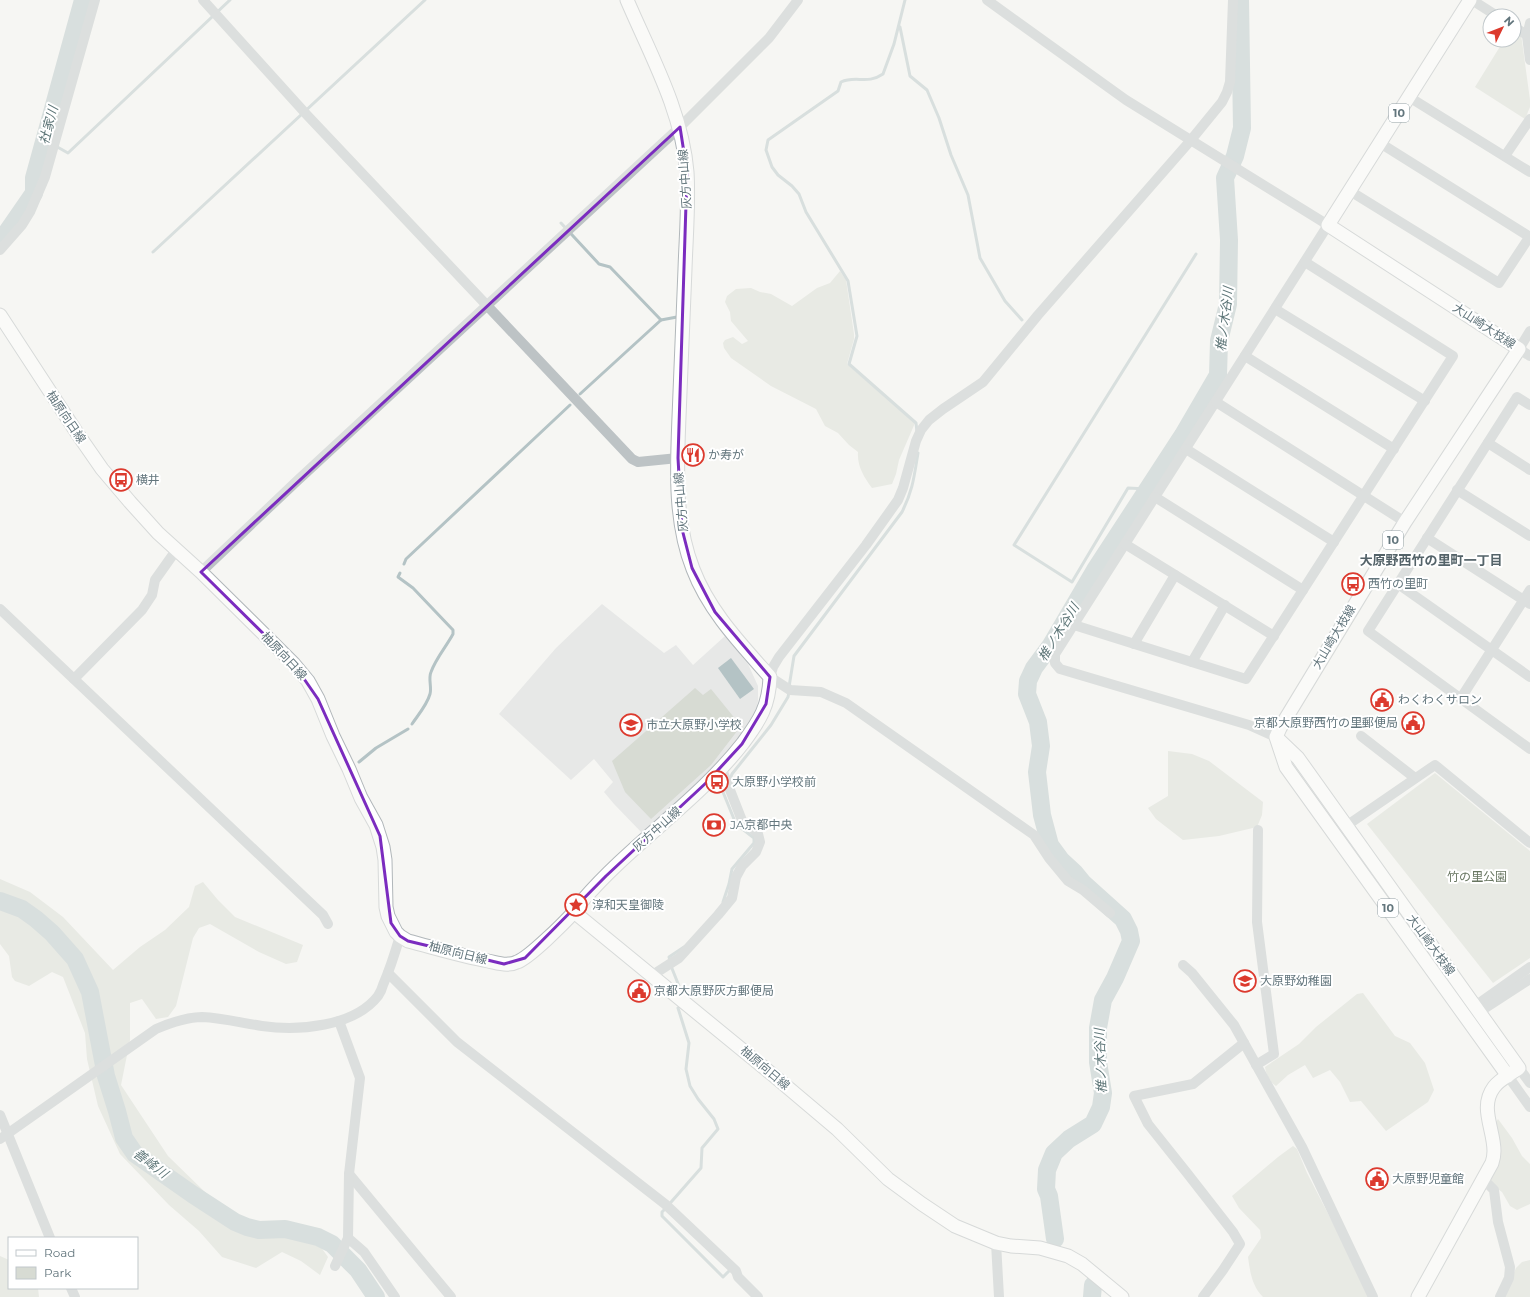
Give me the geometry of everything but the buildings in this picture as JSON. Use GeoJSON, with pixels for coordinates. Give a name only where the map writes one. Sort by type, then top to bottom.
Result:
{"type":"FeatureCollection","features":[{"type":"Feature","properties":{"kind":"main road","name":"灰方中山線"},"geometry":{"type":"LineString","coordinates":[[574,912],[582,900],[606,876],[708,782],[742,744],[764,710],[769,692],[770,677],[715,612],[700,587],[692,568],[682,529],[678,501],[678,458],[687,216],[687,172],[680,127],[664,82],[627,0]]}},
{"type":"Feature","properties":{"kind":"main road","name":"10"},"geometry":{"type":"LineString","coordinates":[[1328,225],[1471,0]]}},
{"type":"Feature","properties":{"kind":"main road","name":"大山崎大枝線"},"geometry":{"type":"LineString","coordinates":[[1328,225],[1524,352],[1405,522],[1283,721],[1276,737],[1286,767],[1508,1076]]}},
{"type":"Feature","properties":{"kind":"main road","name":"柚原向日線"},"geometry":{"type":"LineString","coordinates":[[0,315],[102,469],[158,533],[201,572],[293,663],[308,681],[318,699],[361,798],[376,825],[380,836],[385,860],[386,907],[391,923],[400,936],[408,941],[468,957],[509,964],[519,962],[530,955],[574,912],[773,1075],[837,1129],[888,1179],[922,1204],[955,1226],[996,1243],[1011,1246],[1040,1248],[1068,1256],[1082,1264],[1122,1297]]}},
{"type":"Feature","properties":{"kind":"main road","name":"大山崎大枝線"},"geometry":{"type":"LineString","coordinates":[[1276,737],[1298,758],[1519,1068]]}},
{"type":"Feature","properties":{"kind":"main road"},"geometry":{"type":"LineString","coordinates":[[1418,1297],[1484,1180],[1492,1163],[1494,1152],[1487,1113],[1488,1099],[1494,1087],[1519,1068]]}},
{"type":"Feature","properties":{"kind":"street"},"geometry":{"type":"LineString","coordinates":[[0,250],[22,225],[30,212],[45,177],[95,0]]}},
{"type":"Feature","properties":{"kind":"street"},"geometry":{"type":"LineString","coordinates":[[203,0],[313,120],[632,459],[638,462],[678,458]]}},
{"type":"Feature","properties":{"kind":"street"},"geometry":{"type":"LineString","coordinates":[[201,572],[298,480],[680,127],[769,38],[798,0]]}},
{"type":"Feature","properties":{"kind":"street"},"geometry":{"type":"LineString","coordinates":[[987,0],[1126,100],[1328,225],[1055,654],[1055,664],[1060,669],[1249,725],[1276,737]]}},
{"type":"Feature","properties":{"kind":"street"},"geometry":{"type":"LineString","coordinates":[[1110,913],[1083,890],[1068,881],[1049,858],[1034,834],[852,708],[821,692],[790,690],[770,677],[773,667],[779,657],[866,545],[898,500],[903,488],[916,441],[921,430],[929,420],[943,409],[983,382],[1042,310],[1191,140],[1222,102],[1227,92],[1231,65],[1233,0]]}},
{"type":"Feature","properties":{"kind":"street"},"geometry":{"type":"LineString","coordinates":[[1471,0],[1484,8]]}},
{"type":"Feature","properties":{"kind":"street"},"geometry":{"type":"LineString","coordinates":[[1530,23],[1527,35],[1530,60]]}},
{"type":"Feature","properties":{"kind":"street"},"geometry":{"type":"LineString","coordinates":[[1522,32],[1527,35]]}},
{"type":"Feature","properties":{"kind":"street"},"geometry":{"type":"LineString","coordinates":[[1409,97],[1530,172]]}},
{"type":"Feature","properties":{"kind":"street"},"geometry":{"type":"LineString","coordinates":[[1505,156],[1530,119]]}},
{"type":"Feature","properties":{"kind":"street"},"geometry":{"type":"LineString","coordinates":[[1350,191],[1499,283],[1530,237],[1380,143]]}},
{"type":"Feature","properties":{"kind":"street"},"geometry":{"type":"LineString","coordinates":[[1074,625],[1246,679],[1425,401],[1453,356],[1305,262]]}},
{"type":"Feature","properties":{"kind":"street"},"geometry":{"type":"LineString","coordinates":[[1275,309],[1425,401]]}},
{"type":"Feature","properties":{"kind":"street"},"geometry":{"type":"LineString","coordinates":[[1524,352],[1530,331]]}},
{"type":"Feature","properties":{"kind":"street"},"geometry":{"type":"LineString","coordinates":[[1245,356],[1394,449]]}},
{"type":"Feature","properties":{"kind":"street"},"geometry":{"type":"LineString","coordinates":[[1530,405],[1517,397],[1368,631],[1530,749]]}},
{"type":"Feature","properties":{"kind":"street"},"geometry":{"type":"LineString","coordinates":[[1216,402],[1405,522]]}},
{"type":"Feature","properties":{"kind":"street"},"geometry":{"type":"LineString","coordinates":[[1488,443],[1530,470]]}},
{"type":"Feature","properties":{"kind":"street"},"geometry":{"type":"LineString","coordinates":[[1186,449],[1334,542]]}},
{"type":"Feature","properties":{"kind":"street"},"geometry":{"type":"LineString","coordinates":[[1458,490],[1530,536]]}},
{"type":"Feature","properties":{"kind":"street"},"geometry":{"type":"LineString","coordinates":[[1155,497],[1303,590]]}},
{"type":"Feature","properties":{"kind":"street"},"geometry":{"type":"LineString","coordinates":[[1428,538],[1527,602]]}},
{"type":"Feature","properties":{"kind":"street"},"geometry":{"type":"LineString","coordinates":[[1125,544],[1274,636]]}},
{"type":"Feature","properties":{"kind":"street"},"geometry":{"type":"LineString","coordinates":[[74,679],[142,610],[152,595],[155,580],[176,549]]}},
{"type":"Feature","properties":{"kind":"street"},"geometry":{"type":"LineString","coordinates":[[1134,644],[1176,575]]}},
{"type":"Feature","properties":{"kind":"street"},"geometry":{"type":"LineString","coordinates":[[1398,584],[1530,677]]}},
{"type":"Feature","properties":{"kind":"street"},"geometry":{"type":"LineString","coordinates":[[1461,698],[1492,650],[1527,602],[1530,590]]}},
{"type":"Feature","properties":{"kind":"street"},"geometry":{"type":"LineString","coordinates":[[1192,662],[1225,605]]}},
{"type":"Feature","properties":{"kind":"street"},"geometry":{"type":"LineString","coordinates":[[0,609],[323,915],[328,924]]}},
{"type":"Feature","properties":{"kind":"street"},"geometry":{"type":"LineString","coordinates":[[1361,736],[1415,778]]}},
{"type":"Feature","properties":{"kind":"street"},"geometry":{"type":"LineString","coordinates":[[1346,826],[1435,764],[1530,843]]}},
{"type":"Feature","properties":{"kind":"street"},"geometry":{"type":"LineString","coordinates":[[651,976],[679,958],[732,898],[736,877],[742,866],[756,852],[760,842],[758,834],[752,828],[743,823],[721,767]]}},
{"type":"Feature","properties":{"kind":"street"},"geometry":{"type":"LineString","coordinates":[[1256,1065],[1274,1054],[1258,922],[1258,830]]}},
{"type":"Feature","properties":{"kind":"street"},"geometry":{"type":"LineString","coordinates":[[4,1136],[156,1029],[172,1022],[189,1018],[209,1018],[232,1020],[262,1026],[290,1028],[307,1027],[339,1021],[361,1012],[378,996],[388,973],[400,936]]}},
{"type":"Feature","properties":{"kind":"street"},"geometry":{"type":"LineString","coordinates":[[1183,965],[1192,973],[1234,1025],[1302,1147],[1373,1297]]}},
{"type":"Feature","properties":{"kind":"street"},"geometry":{"type":"LineString","coordinates":[[1477,1009],[1530,967]]}},
{"type":"Feature","properties":{"kind":"street"},"geometry":{"type":"LineString","coordinates":[[388,973],[457,1042],[668,1206],[736,1271],[738,1277],[758,1297]]}},
{"type":"Feature","properties":{"kind":"street"},"geometry":{"type":"LineString","coordinates":[[1477,1009],[1530,979]]}},
{"type":"Feature","properties":{"kind":"street"},"geometry":{"type":"LineString","coordinates":[[335,1266],[347,1241],[350,1174],[360,1078],[339,1021]]}},
{"type":"Feature","properties":{"kind":"street"},"geometry":{"type":"LineString","coordinates":[[1203,1297],[1224,1270],[1240,1244],[1224,1220],[1148,1124],[1134,1096],[1193,1084],[1244,1043]]}},
{"type":"Feature","properties":{"kind":"street"},"geometry":{"type":"LineString","coordinates":[[1519,1068],[1530,1083]]}},
{"type":"Feature","properties":{"kind":"street"},"geometry":{"type":"LineString","coordinates":[[1508,1076],[1530,1107]]}},
{"type":"Feature","properties":{"kind":"street"},"geometry":{"type":"LineString","coordinates":[[0,1115],[4,1136],[50,1237]]}},
{"type":"Feature","properties":{"kind":"street"},"geometry":{"type":"LineString","coordinates":[[350,1174],[451,1297]]}},
{"type":"Feature","properties":{"kind":"street"},"geometry":{"type":"LineString","coordinates":[[1484,1180],[1494,1190],[1498,1222],[1510,1267],[1509,1278],[1500,1297]]}},
{"type":"Feature","properties":{"kind":"street"},"geometry":{"type":"LineString","coordinates":[[347,1241],[364,1252],[395,1297]]}},
{"type":"Feature","properties":{"kind":"street"},"geometry":{"type":"LineString","coordinates":[[996,1243],[999,1297]]}},
{"type":"Feature","properties":{"kind":"highlighted area"},"geometry":{"type":"Polygon","coordinates":[[[680,127],[687,172],[678,458],[682,529],[692,568],[715,612],[770,677],[766,704],[742,744],[707,782],[606,876],[525,958],[504,964],[408,941],[400,936],[391,923],[380,836],[318,699],[293,663],[201,572],[680,127]]]}},
{"type":"Feature","properties":{"kind":"shaded area","name":"市立大原野小学校"},"geometry":{"type":"Polygon","coordinates":[[[602,604],[664,653],[676,645],[693,665],[725,636],[748,664],[758,686],[758,701],[755,718],[746,732],[690,793],[643,834],[604,792],[613,782],[594,759],[571,780],[499,714],[556,648],[602,604]]]}},
{"type":"Feature","properties":{"kind":"shaded area"},"geometry":{"type":"Polygon","coordinates":[[[731,658],[754,689],[740,699],[718,668],[731,658]]]}},
{"type":"Feature","properties":{"kind":"green space"},"geometry":{"type":"Polygon","coordinates":[[[1522,41],[1530,100],[1530,107],[1525,119],[1475,87],[1499,48],[1522,48],[1522,41]]]}},
{"type":"Feature","properties":{"kind":"green space"},"geometry":{"type":"Polygon","coordinates":[[[840,271],[846,280],[854,334],[847,364],[915,423],[899,460],[892,484],[872,488],[860,467],[858,452],[838,433],[825,426],[816,409],[771,386],[731,358],[724,348],[723,343],[725,340],[733,337],[742,344],[748,341],[731,321],[730,312],[725,302],[727,296],[736,289],[751,288],[760,292],[771,294],[792,306],[817,288],[830,283],[840,271]]]}},
{"type":"Feature","properties":{"kind":"green space"},"geometry":{"type":"Polygon","coordinates":[[[695,688],[703,695],[711,689],[741,726],[711,765],[651,819],[625,792],[612,761],[695,688]]]}},
{"type":"Feature","properties":{"kind":"green space"},"geometry":{"type":"Polygon","coordinates":[[[1168,751],[1192,754],[1209,761],[1263,802],[1262,815],[1257,827],[1219,836],[1183,840],[1156,819],[1148,808],[1168,796],[1168,751]]]}},
{"type":"Feature","properties":{"kind":"green space","name":"竹の里公園"},"geometry":{"type":"Polygon","coordinates":[[[1435,773],[1530,851],[1530,958],[1493,983],[1367,824],[1435,773]]]}},
{"type":"Feature","properties":{"kind":"green space"},"geometry":{"type":"Polygon","coordinates":[[[0,879],[30,892],[63,917],[113,970],[140,947],[165,930],[189,907],[195,886],[203,882],[235,917],[303,945],[297,962],[286,964],[259,952],[210,924],[199,928],[193,938],[176,1006],[168,1017],[156,1019],[142,999],[130,1003],[130,1040],[121,1085],[168,1156],[208,1195],[228,1223],[277,1236],[318,1243],[328,1257],[320,1275],[301,1261],[282,1252],[256,1268],[222,1257],[199,1231],[169,1205],[120,1154],[98,1106],[87,1059],[85,1033],[63,977],[52,972],[29,986],[15,981],[12,977],[9,956],[0,944],[0,879]]]}},
{"type":"Feature","properties":{"kind":"green space"},"geometry":{"type":"Polygon","coordinates":[[[1363,993],[1395,1036],[1410,1043],[1425,1063],[1434,1090],[1428,1102],[1386,1131],[1361,1101],[1350,1102],[1340,1082],[1330,1070],[1313,1078],[1305,1065],[1288,1075],[1276,1086],[1266,1073],[1265,1067],[1299,1044],[1316,1027],[1357,994],[1363,993]]]}},
{"type":"Feature","properties":{"kind":"green space"},"geometry":{"type":"Polygon","coordinates":[[[1498,1119],[1512,1138],[1522,1156],[1530,1164],[1530,1204],[1517,1210],[1510,1206],[1502,1192],[1488,1182],[1493,1126],[1498,1119]]]}},
{"type":"Feature","properties":{"kind":"green space"},"geometry":{"type":"Polygon","coordinates":[[[1293,1146],[1297,1149],[1307,1173],[1371,1297],[1263,1297],[1256,1288],[1248,1257],[1261,1238],[1260,1230],[1239,1208],[1232,1196],[1293,1146]]]}},
{"type":"Feature","properties":{"kind":"green space"},"geometry":{"type":"Polygon","coordinates":[[[0,1256],[8,1260],[8,1289],[38,1289],[39,1297],[0,1297],[0,1256]]]}},
{"type":"Feature","properties":{"kind":"green space"},"geometry":{"type":"Polygon","coordinates":[[[1530,1260],[1530,1297],[1503,1297],[1516,1268],[1522,1262],[1530,1260]]]}},
{"type":"Feature","properties":{"kind":"waterway","name":"社家川"},"geometry":{"type":"LineString","coordinates":[[0,242],[34,193],[34,178],[83,0]]}},
{"type":"Feature","properties":{"kind":"waterway"},"geometry":{"type":"LineString","coordinates":[[45,140],[68,153],[230,0]]}},
{"type":"Feature","properties":{"kind":"waterway"},"geometry":{"type":"LineString","coordinates":[[153,252],[425,0]]}},
{"type":"Feature","properties":{"kind":"waterway"},"geometry":{"type":"LineString","coordinates":[[905,0],[894,44],[883,74],[867,80],[852,79],[841,82],[838,91],[768,140],[766,150],[772,167],[778,175],[792,186],[799,194],[806,212],[848,281],[857,336],[849,364],[916,423],[917,432]]}},
{"type":"Feature","properties":{"kind":"waterway","name":"椎ノ木谷川"},"geometry":{"type":"LineString","coordinates":[[1055,1239],[1049,1196],[1046,1189],[1047,1170],[1054,1153],[1069,1139],[1093,1124],[1101,1107],[1103,1093],[1098,1062],[1098,1028],[1103,1000],[1115,978],[1131,941],[1129,931],[1123,919],[1083,883],[1061,860],[1050,845],[1042,815],[1037,772],[1041,746],[1038,722],[1027,694],[1028,681],[1034,668],[1051,645],[1095,570],[1183,435],[1218,375],[1219,341],[1228,304],[1229,240],[1225,178],[1235,156],[1242,128],[1240,0]]}},
{"type":"Feature","properties":{"kind":"waterway"},"geometry":{"type":"LineString","coordinates":[[900,27],[910,76],[927,90],[939,118],[951,155],[968,195],[980,258],[1005,301],[1022,320]]}},
{"type":"Feature","properties":{"kind":"waterway"},"geometry":{"type":"LineString","coordinates":[[561,223],[599,264],[610,267],[661,320]]}},
{"type":"Feature","properties":{"kind":"waterway"},"geometry":{"type":"LineString","coordinates":[[1147,489],[1128,488],[1072,582],[1014,545],[1196,254]]}},
{"type":"Feature","properties":{"kind":"waterway"},"geometry":{"type":"LineString","coordinates":[[580,394],[661,320],[677,317]]}},
{"type":"Feature","properties":{"kind":"waterway"},"geometry":{"type":"LineString","coordinates":[[404,564],[406,559],[570,405]]}},
{"type":"Feature","properties":{"kind":"waterway"},"geometry":{"type":"LineString","coordinates":[[789,687],[794,656],[902,512],[911,490],[918,453]]}},
{"type":"Feature","properties":{"kind":"waterway"},"geometry":{"type":"LineString","coordinates":[[400,573],[398,577],[413,588],[453,630],[453,634],[431,672],[429,698],[412,724]]}},
{"type":"Feature","properties":{"kind":"waterway"},"geometry":{"type":"LineString","coordinates":[[730,779],[732,774],[771,725],[788,697],[789,692]]}},
{"type":"Feature","properties":{"kind":"waterway"},"geometry":{"type":"LineString","coordinates":[[359,762],[376,748],[408,729]]}},
{"type":"Feature","properties":{"kind":"waterway"},"geometry":{"type":"LineString","coordinates":[[723,902],[732,869],[754,843],[754,838],[736,824],[723,792],[724,783]]}},
{"type":"Feature","properties":{"kind":"waterway","name":"善峰川"},"geometry":{"type":"LineString","coordinates":[[0,901],[22,909],[36,919],[52,933],[75,959],[90,992],[106,1076],[124,1138],[135,1154],[235,1222],[259,1230],[285,1229],[318,1237],[332,1244],[358,1270],[376,1297]]}},
{"type":"Feature","properties":{"kind":"waterway"},"geometry":{"type":"LineString","coordinates":[[670,961],[669,957],[684,947]]}},
{"type":"Feature","properties":{"kind":"waterway"},"geometry":{"type":"LineString","coordinates":[[671,966],[679,986]]}},
{"type":"Feature","properties":{"kind":"waterway"},"geometry":{"type":"LineString","coordinates":[[678,1008],[689,1043],[686,1069],[690,1086],[714,1119],[718,1129],[702,1148],[701,1168],[662,1212],[662,1216],[723,1277],[729,1271]]}},
{"type":"Feature","properties":{"kind":"waterway","name":"椎ノ木谷川"},"geometry":{"type":"LineString","coordinates":[[1092,1297],[1093,1285]]}},
{"type":"Feature","properties":{"kind":"place","name":"か寿が"},"geometry":{"type":"Point","coordinates":[693,455]}},
{"type":"Feature","properties":{"kind":"place","name":"横井"},"geometry":{"type":"Point","coordinates":[121,480]}},
{"type":"Feature","properties":{"kind":"place","name":"西竹の里町"},"geometry":{"type":"Point","coordinates":[1353,584]}},
{"type":"Feature","properties":{"kind":"place","name":"わくわくサロン"},"geometry":{"type":"Point","coordinates":[1382,700]}},
{"type":"Feature","properties":{"kind":"place","name":"京都大原野西竹の里郵便局"},"geometry":{"type":"Point","coordinates":[1413,723]}},
{"type":"Feature","properties":{"kind":"place","name":"市立大原野小学校"},"geometry":{"type":"Point","coordinates":[631,725]}},
{"type":"Feature","properties":{"kind":"place","name":"大原野小学校前"},"geometry":{"type":"Point","coordinates":[717,782]}},
{"type":"Feature","properties":{"kind":"place","name":"JA京都中央"},"geometry":{"type":"Point","coordinates":[714,825]}},
{"type":"Feature","properties":{"kind":"place","name":"淳和天皇御陵"},"geometry":{"type":"Point","coordinates":[576,905]}},
{"type":"Feature","properties":{"kind":"place","name":"大原野幼稚園"},"geometry":{"type":"Point","coordinates":[1245,981]}},
{"type":"Feature","properties":{"kind":"place","name":"京都大原野灰方郵便局"},"geometry":{"type":"Point","coordinates":[639,991]}},
{"type":"Feature","properties":{"kind":"place","name":"大原野児童館"},"geometry":{"type":"Point","coordinates":[1377,1179]}},
{"type":"Feature","properties":{"kind":"district","name":"大原野西竹の里町一丁目"},"geometry":{"type":"Point","coordinates":[1431,560]}}]}
